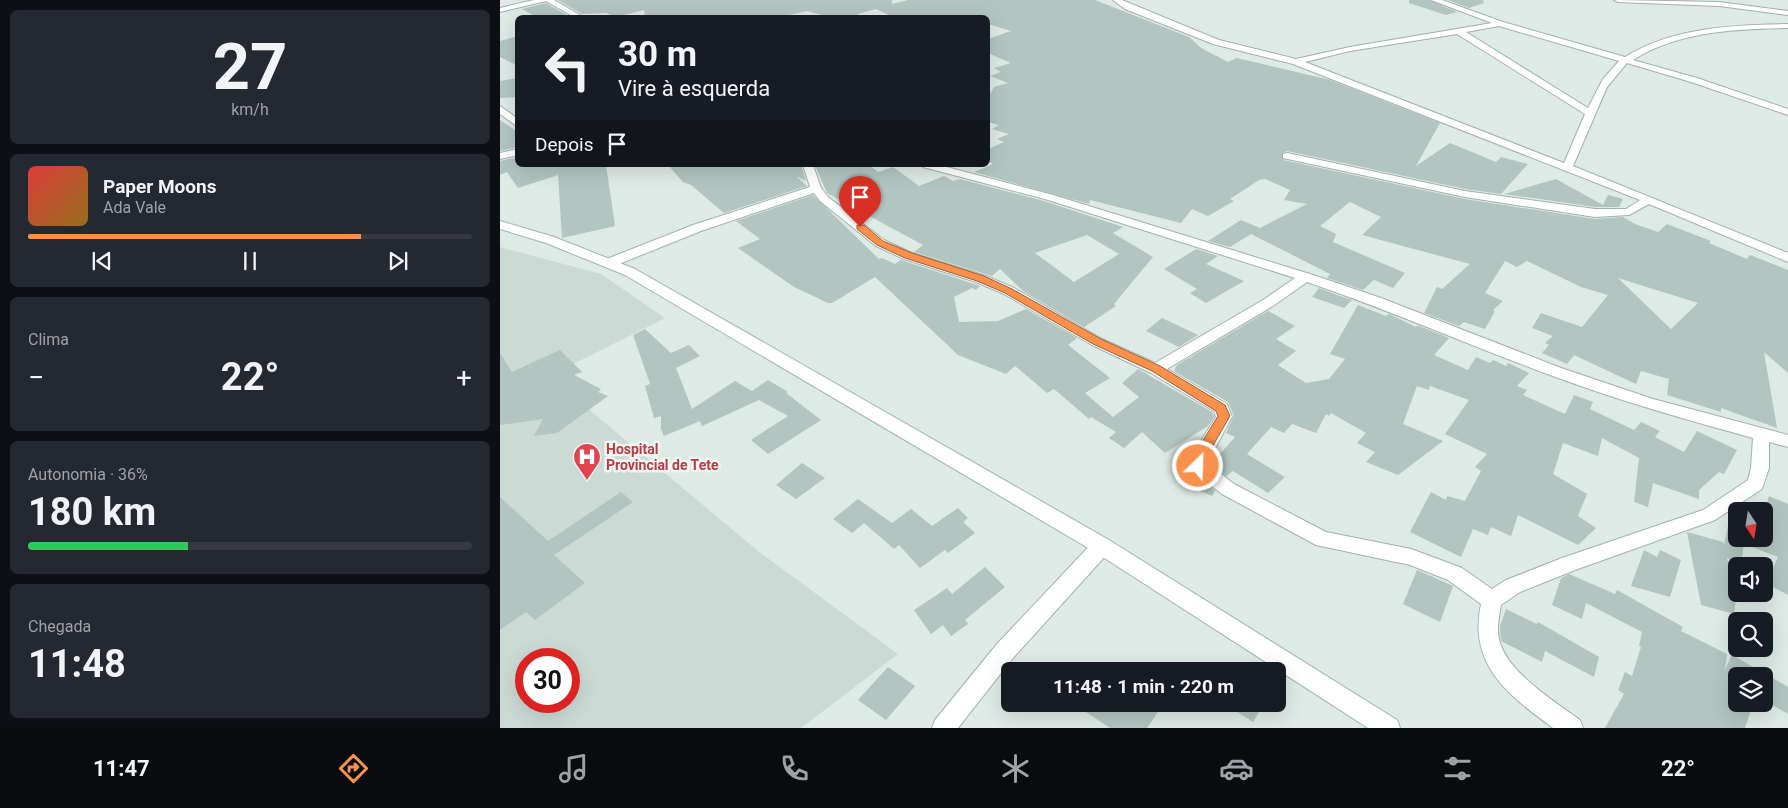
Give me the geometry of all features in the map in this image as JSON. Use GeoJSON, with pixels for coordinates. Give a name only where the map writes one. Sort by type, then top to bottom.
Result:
{"type":"FeatureCollection","features":[{"type":"Feature","properties":{"kind":"street"},"geometry":{"type":"LineString","coordinates":[[500,10],[543,0]]}},
{"type":"Feature","properties":{"kind":"street"},"geometry":{"type":"LineString","coordinates":[[549,0],[576,15]]}},
{"type":"Feature","properties":{"kind":"street"},"geometry":{"type":"LineString","coordinates":[[1117,0],[1128,8],[1216,42],[1296,62],[1567,167],[1788,258]]}},
{"type":"Feature","properties":{"kind":"street"},"geometry":{"type":"LineString","coordinates":[[1435,0],[1500,24],[1627,60],[1788,112]]}},
{"type":"Feature","properties":{"kind":"street"},"geometry":{"type":"LineString","coordinates":[[1618,0],[1719,4],[1788,13]]}},
{"type":"Feature","properties":{"kind":"street"},"geometry":{"type":"LineString","coordinates":[[1296,62],[1350,49],[1500,24]]}},
{"type":"Feature","properties":{"kind":"street"},"geometry":{"type":"LineString","coordinates":[[1567,167],[1607,78],[1627,60],[1670,38],[1686,34],[1788,26]]}},
{"type":"Feature","properties":{"kind":"street"},"geometry":{"type":"LineString","coordinates":[[1460,32],[1590,113]]}},
{"type":"Feature","properties":{"kind":"street"},"geometry":{"type":"LineString","coordinates":[[500,109],[515,122]]}},
{"type":"Feature","properties":{"kind":"street"},"geometry":{"type":"LineString","coordinates":[[500,156],[515,153]]}},
{"type":"Feature","properties":{"kind":"street"},"geometry":{"type":"LineString","coordinates":[[1287,156],[1464,194],[1595,213],[1629,212],[1647,200]]}},
{"type":"Feature","properties":{"kind":"street"},"geometry":{"type":"LineString","coordinates":[[809,167],[816,189],[830,206],[880,243],[908,256],[981,278],[1009,291],[1097,342],[1156,368],[1224,412],[1223,421],[1198,460],[1201,471],[1228,489],[1323,539],[1411,557],[1455,574],[1492,600]]}},
{"type":"Feature","properties":{"kind":"street"},"geometry":{"type":"LineString","coordinates":[[936,167],[1049,197],[1305,277],[1376,301],[1556,372],[1650,404],[1788,442]]}},
{"type":"Feature","properties":{"kind":"street"},"geometry":{"type":"LineString","coordinates":[[609,263],[697,228],[816,189]]}},
{"type":"Feature","properties":{"kind":"street"},"geometry":{"type":"LineString","coordinates":[[500,225],[550,240],[630,272],[1102,546],[1389,728]]}},
{"type":"Feature","properties":{"kind":"street"},"geometry":{"type":"LineString","coordinates":[[1156,368],[1268,303],[1305,277]]}},
{"type":"Feature","properties":{"kind":"street"},"geometry":{"type":"LineString","coordinates":[[1572,728],[1534,700],[1499,665],[1489,643],[1488,619],[1492,600],[1513,586],[1569,564],[1709,515],[1756,484],[1760,468],[1761,436]]}},
{"type":"Feature","properties":{"kind":"street"},"geometry":{"type":"LineString","coordinates":[[943,728],[1005,651],[1102,546]]}},
{"type":"Feature","properties":{"kind":"shaded area","name":"Hospital Provincial de Tete"},"geometry":{"type":"Polygon","coordinates":[[[500,247],[601,274],[665,318],[549,376],[758,551],[898,654],[801,728],[500,728],[500,247]]]}},
{"type":"Feature","properties":{"kind":"building"},"geometry":{"type":"Polygon","coordinates":[[[558,0],[892,0],[892,4],[908,0],[1095,0],[1189,37],[1201,48],[1228,62],[1237,58],[1330,80],[1440,123],[1416,166],[1450,143],[1496,162],[1501,157],[1528,164],[1501,194],[1465,189],[1287,151],[1282,153],[1283,160],[1465,199],[1595,219],[1623,217],[1635,224],[1658,232],[1667,224],[1711,241],[1709,243],[1747,259],[1750,255],[1788,270],[1788,373],[1764,352],[1777,428],[1721,408],[1721,412],[1667,395],[1669,379],[1641,371],[1636,384],[1574,355],[1567,364],[1542,353],[1549,345],[1545,343],[1553,336],[1532,328],[1541,313],[1582,327],[1608,295],[1581,287],[1527,261],[1517,267],[1505,261],[1485,293],[1503,301],[1493,310],[1495,311],[1485,329],[1464,322],[1459,326],[1424,313],[1437,287],[1442,289],[1470,264],[1362,235],[1381,217],[1350,202],[1320,226],[1336,234],[1333,242],[1405,273],[1393,288],[1374,280],[1363,290],[1327,278],[1330,274],[1251,234],[1230,247],[1208,241],[1241,220],[1260,228],[1307,204],[1284,200],[1290,190],[1265,179],[1259,180],[1230,199],[1234,201],[1208,216],[1192,209],[1181,223],[1090,200],[1089,204],[974,172],[990,167],[993,164],[990,162],[990,148],[1004,142],[997,139],[1009,134],[992,129],[999,125],[990,123],[990,94],[994,87],[1008,83],[990,76],[1001,72],[994,68],[1011,63],[990,54],[990,38],[1011,31],[990,25],[990,15],[889,15],[876,9],[858,15],[821,15],[807,11],[789,15],[645,15],[644,10],[625,15],[606,13],[582,14],[558,0]],[[1618,278],[1671,329],[1698,303],[1618,278]]]}},
{"type":"Feature","properties":{"kind":"building"},"geometry":{"type":"Polygon","coordinates":[[[1409,0],[1429,0],[1457,12],[1446,15],[1409,3],[1409,0]]]}},
{"type":"Feature","properties":{"kind":"building"},"geometry":{"type":"Polygon","coordinates":[[[1448,0],[1483,0],[1484,3],[1469,8],[1448,0]]]}},
{"type":"Feature","properties":{"kind":"building"},"geometry":{"type":"Polygon","coordinates":[[[546,3],[566,15],[533,15],[522,9],[546,3]]]}},
{"type":"Feature","properties":{"kind":"building"},"geometry":{"type":"Polygon","coordinates":[[[515,37],[515,64],[500,57],[500,41],[515,37]]]}},
{"type":"Feature","properties":{"kind":"building"},"geometry":{"type":"Polygon","coordinates":[[[515,78],[515,97],[500,98],[500,81],[515,78]]]}},
{"type":"Feature","properties":{"kind":"building"},"geometry":{"type":"Polygon","coordinates":[[[500,120],[515,130],[515,148],[500,151],[500,120]]]}},
{"type":"Feature","properties":{"kind":"building"},"geometry":{"type":"Polygon","coordinates":[[[515,158],[515,167],[606,167],[615,226],[562,238],[558,175],[518,188],[507,172],[500,175],[500,161],[515,158]]]}},
{"type":"Feature","properties":{"kind":"building"},"geometry":{"type":"Polygon","coordinates":[[[670,167],[802,167],[806,181],[796,176],[807,186],[724,213],[691,185],[683,182],[670,167]]]}},
{"type":"Feature","properties":{"kind":"building"},"geometry":{"type":"Polygon","coordinates":[[[816,167],[872,167],[878,172],[893,167],[919,186],[944,176],[953,181],[960,179],[1044,201],[1123,227],[1113,233],[1153,257],[1114,304],[1116,306],[1084,327],[1023,291],[1000,269],[992,276],[914,252],[923,245],[827,193],[816,167]],[[1087,235],[1035,253],[1074,282],[1119,254],[1087,235]]]}},
{"type":"Feature","properties":{"kind":"building"},"geometry":{"type":"Polygon","coordinates":[[[1556,179],[1603,205],[1608,195],[1623,199],[1619,207],[1595,207],[1504,194],[1556,179]]]}},
{"type":"Feature","properties":{"kind":"building"},"geometry":{"type":"Polygon","coordinates":[[[813,195],[879,259],[882,258],[895,264],[901,260],[980,286],[976,290],[972,288],[954,297],[959,322],[998,321],[1026,309],[1077,338],[1068,345],[1110,378],[1085,393],[1113,417],[1139,397],[1122,383],[1138,369],[1212,412],[1214,417],[1208,426],[1165,453],[1142,432],[1124,448],[1109,438],[1116,432],[1091,417],[1089,419],[1054,389],[1047,393],[1015,366],[1006,374],[958,355],[875,277],[832,303],[828,303],[794,287],[738,248],[760,239],[736,221],[813,195]]]}},
{"type":"Feature","properties":{"kind":"building"},"geometry":{"type":"Polygon","coordinates":[[[1196,249],[1218,256],[1206,264],[1244,281],[1206,303],[1190,293],[1197,289],[1164,269],[1196,249]]]}},
{"type":"Feature","properties":{"kind":"building"},"geometry":{"type":"Polygon","coordinates":[[[1319,288],[1352,300],[1344,308],[1312,297],[1319,288]]]}},
{"type":"Feature","properties":{"kind":"building"},"geometry":{"type":"Polygon","coordinates":[[[1358,305],[1386,316],[1389,314],[1416,327],[1417,325],[1449,338],[1434,355],[1468,370],[1476,357],[1490,363],[1493,360],[1506,366],[1508,363],[1529,373],[1517,386],[1527,390],[1523,395],[1565,414],[1574,395],[1593,402],[1590,409],[1634,430],[1641,422],[1660,431],[1655,437],[1684,452],[1697,431],[1737,450],[1724,474],[1719,472],[1699,490],[1699,499],[1653,483],[1648,507],[1634,502],[1639,458],[1602,438],[1598,456],[1563,443],[1553,474],[1587,494],[1578,516],[1596,528],[1578,545],[1518,515],[1511,536],[1491,527],[1488,535],[1473,529],[1461,557],[1410,532],[1431,492],[1446,500],[1447,496],[1465,501],[1481,471],[1475,467],[1487,454],[1445,434],[1469,400],[1430,386],[1429,390],[1417,386],[1403,424],[1443,441],[1398,475],[1366,462],[1375,452],[1357,443],[1366,433],[1331,413],[1329,416],[1326,414],[1316,433],[1292,424],[1284,433],[1271,427],[1247,454],[1285,477],[1268,493],[1233,471],[1226,476],[1211,464],[1235,437],[1226,433],[1234,416],[1228,402],[1174,371],[1177,365],[1268,311],[1295,326],[1276,339],[1296,351],[1278,365],[1306,383],[1329,379],[1345,359],[1330,354],[1358,305]]]}},
{"type":"Feature","properties":{"kind":"building"},"geometry":{"type":"Polygon","coordinates":[[[1162,318],[1198,335],[1179,347],[1146,331],[1162,318]]]}},
{"type":"Feature","properties":{"kind":"building"},"geometry":{"type":"Polygon","coordinates":[[[645,329],[671,353],[689,345],[700,356],[676,368],[692,409],[735,381],[752,391],[768,380],[788,392],[786,393],[821,420],[768,454],[751,440],[788,416],[759,400],[702,426],[700,421],[664,436],[661,429],[661,416],[654,418],[645,386],[650,384],[633,335],[645,329]]]}},
{"type":"Feature","properties":{"kind":"building"},"geometry":{"type":"Polygon","coordinates":[[[560,350],[582,372],[574,375],[601,389],[598,392],[608,396],[557,433],[534,436],[543,419],[500,425],[500,353],[512,372],[560,350]]]}},
{"type":"Feature","properties":{"kind":"building"},"geometry":{"type":"Polygon","coordinates":[[[802,463],[825,478],[796,499],[776,485],[802,463]]]}},
{"type":"Feature","properties":{"kind":"building"},"geometry":{"type":"Polygon","coordinates":[[[1204,482],[1215,491],[1212,496],[1198,490],[1204,482]]]}},
{"type":"Feature","properties":{"kind":"building"},"geometry":{"type":"Polygon","coordinates":[[[621,492],[633,502],[554,555],[585,583],[535,620],[526,612],[500,630],[500,497],[548,541],[621,492]]]}},
{"type":"Feature","properties":{"kind":"building"},"geometry":{"type":"Polygon","coordinates":[[[1769,496],[1788,504],[1788,595],[1773,587],[1773,568],[1778,557],[1754,548],[1773,547],[1773,502],[1767,502],[1769,496]]]}},
{"type":"Feature","properties":{"kind":"building"},"geometry":{"type":"Polygon","coordinates":[[[858,499],[892,523],[911,509],[932,526],[958,508],[968,518],[963,522],[975,533],[948,553],[945,550],[920,568],[899,545],[894,549],[864,523],[852,533],[833,519],[858,499]]]}},
{"type":"Feature","properties":{"kind":"building"},"geometry":{"type":"Polygon","coordinates":[[[1728,526],[1728,548],[1743,548],[1742,557],[1727,558],[1728,602],[1736,602],[1734,612],[1728,612],[1701,605],[1687,532],[1723,542],[1724,545],[1728,526]]]}},
{"type":"Feature","properties":{"kind":"building"},"geometry":{"type":"Polygon","coordinates":[[[1644,550],[1657,557],[1660,550],[1681,560],[1670,597],[1631,586],[1644,550]]]}},
{"type":"Feature","properties":{"kind":"building"},"geometry":{"type":"Polygon","coordinates":[[[985,567],[1005,587],[965,620],[968,624],[951,636],[943,625],[931,634],[914,610],[947,588],[952,594],[985,567]]]}},
{"type":"Feature","properties":{"kind":"building"},"geometry":{"type":"Polygon","coordinates":[[[1417,570],[1453,586],[1440,622],[1403,604],[1417,570]]]}},
{"type":"Feature","properties":{"kind":"building"},"geometry":{"type":"Polygon","coordinates":[[[1569,574],[1615,594],[1617,590],[1683,627],[1681,631],[1727,654],[1725,670],[1731,657],[1736,657],[1753,667],[1728,667],[1728,712],[1750,712],[1745,728],[1605,728],[1624,694],[1618,690],[1625,672],[1632,676],[1641,647],[1639,646],[1642,632],[1586,603],[1582,619],[1552,605],[1561,578],[1569,574]]]}},
{"type":"Feature","properties":{"kind":"building"},"geometry":{"type":"Polygon","coordinates":[[[1506,609],[1537,624],[1538,622],[1599,657],[1594,677],[1545,651],[1542,662],[1501,641],[1500,626],[1506,609]]]}},
{"type":"Feature","properties":{"kind":"building"},"geometry":{"type":"Polygon","coordinates":[[[888,667],[915,686],[886,720],[858,700],[888,667]]]}},
{"type":"Feature","properties":{"kind":"building"},"geometry":{"type":"Polygon","coordinates":[[[1773,678],[1788,687],[1788,714],[1773,705],[1773,678]]]}},
{"type":"Feature","properties":{"kind":"building"},"geometry":{"type":"Polygon","coordinates":[[[1086,712],[1158,712],[1147,728],[1110,728],[1086,712]]]}},
{"type":"Feature","properties":{"kind":"building"},"geometry":{"type":"Polygon","coordinates":[[[1237,712],[1259,712],[1253,722],[1237,712]]]}},
{"type":"Feature","properties":{"kind":"place","name":"Hospital Provincial de Tete"},"geometry":{"type":"Point","coordinates":[587,481]}},
{"type":"Feature","properties":{"kind":"route"},"geometry":{"type":"LineString","coordinates":[[860,227],[880,243],[908,256],[981,278],[1009,291],[1097,342],[1156,368],[1221,408],[1224,412],[1223,421],[1198,460],[1198,466]]}}]}
